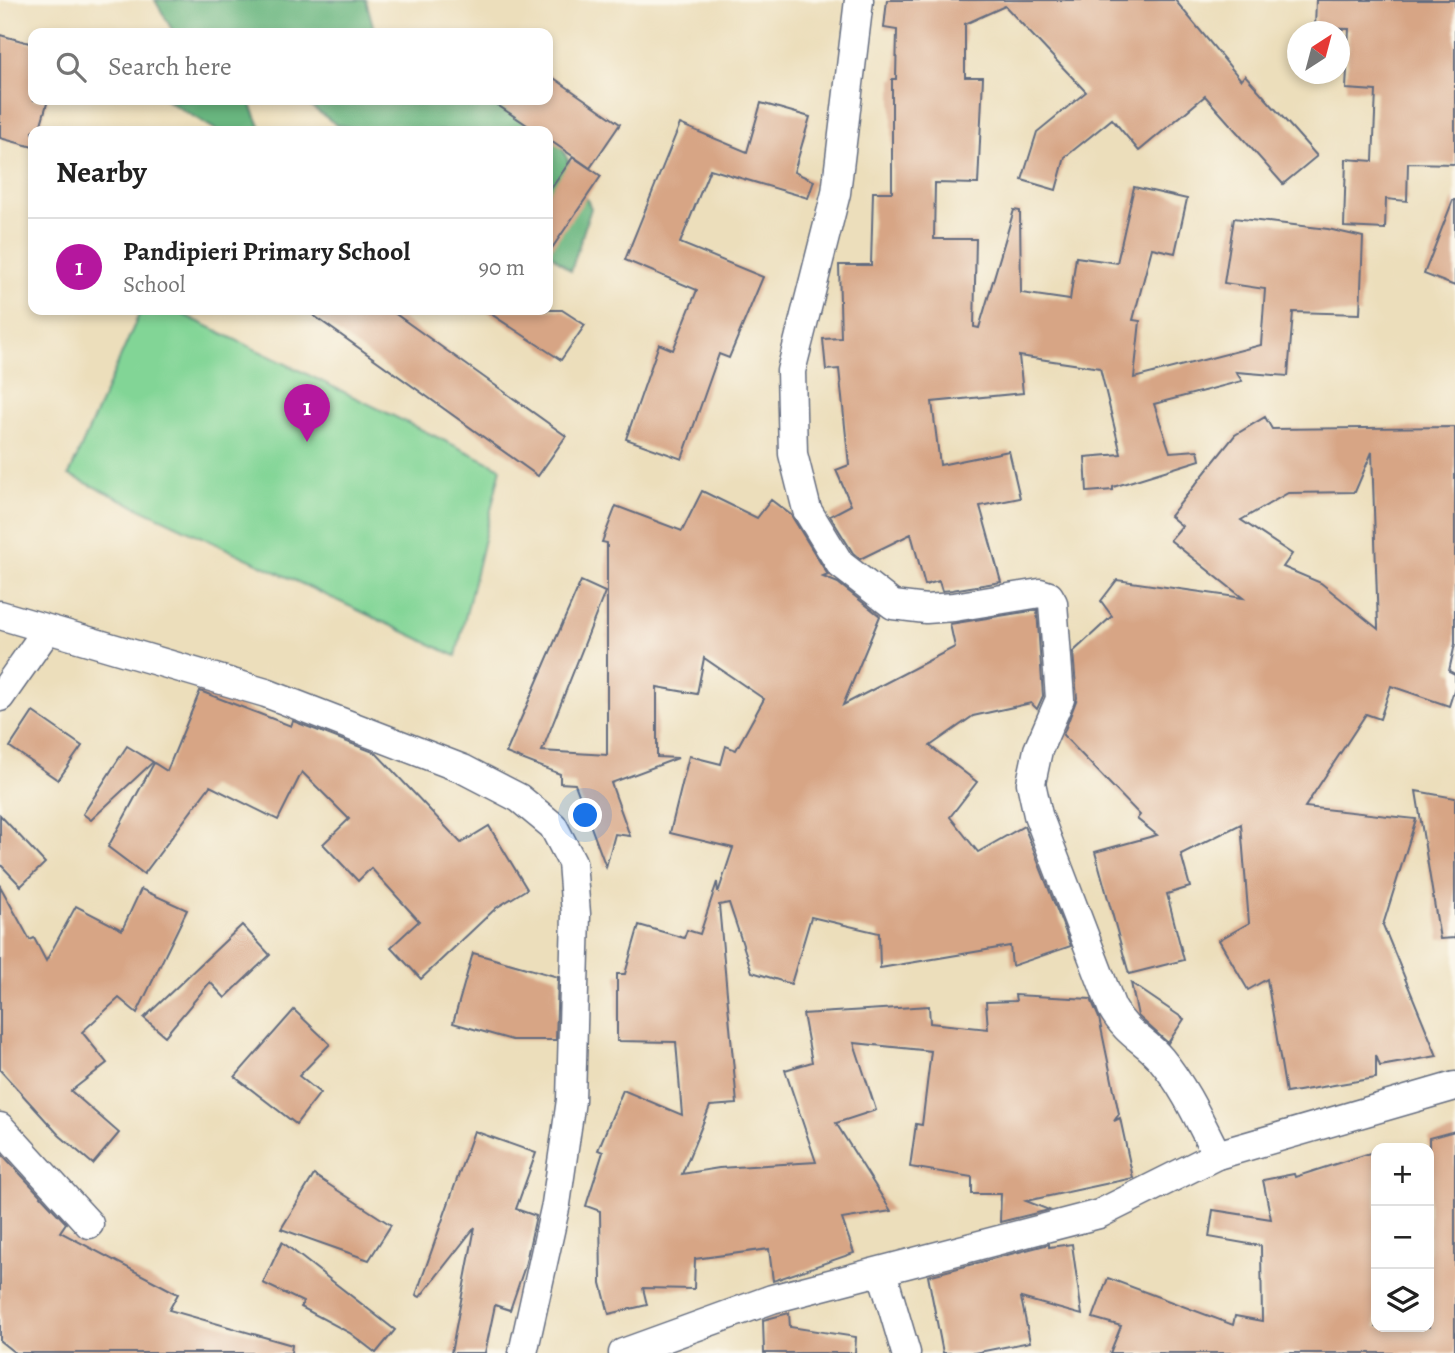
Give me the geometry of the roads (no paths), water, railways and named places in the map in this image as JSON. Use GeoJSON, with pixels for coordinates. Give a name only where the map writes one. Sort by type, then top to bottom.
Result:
{"type":"FeatureCollection","features":[{"type":"Feature","properties":{"kind":"street"},"geometry":{"type":"LineString","coordinates":[[859,0],[835,193],[791,372],[793,454],[807,510],[840,564],[893,605],[926,609],[1040,593],[1049,596],[1053,603],[1060,699],[1038,750],[1031,783],[1038,815],[1112,1008],[1123,1026],[1159,1056],[1180,1084],[1217,1155]]}},
{"type":"Feature","properties":{"kind":"street"},"geometry":{"type":"LineString","coordinates":[[0,615],[266,693],[463,769],[519,798],[553,826],[572,862],[576,914],[571,1100],[556,1204],[523,1353]]}},
{"type":"Feature","properties":{"kind":"street"},"geometry":{"type":"LineString","coordinates":[[0,698],[47,630]]}},
{"type":"Feature","properties":{"kind":"street"},"geometry":{"type":"LineString","coordinates":[[623,1353],[772,1298],[882,1272],[960,1248],[1100,1214],[1217,1155],[1455,1086]]}},
{"type":"Feature","properties":{"kind":"street"},"geometry":{"type":"LineString","coordinates":[[1,1129],[89,1224]]}},
{"type":"Feature","properties":{"kind":"street"},"geometry":{"type":"LineString","coordinates":[[882,1272],[906,1353]]}},
{"type":"Feature","properties":{"kind":"place","name":"Pandipieri Primary School"},"geometry":{"type":"Point","coordinates":[307,442]}}]}
